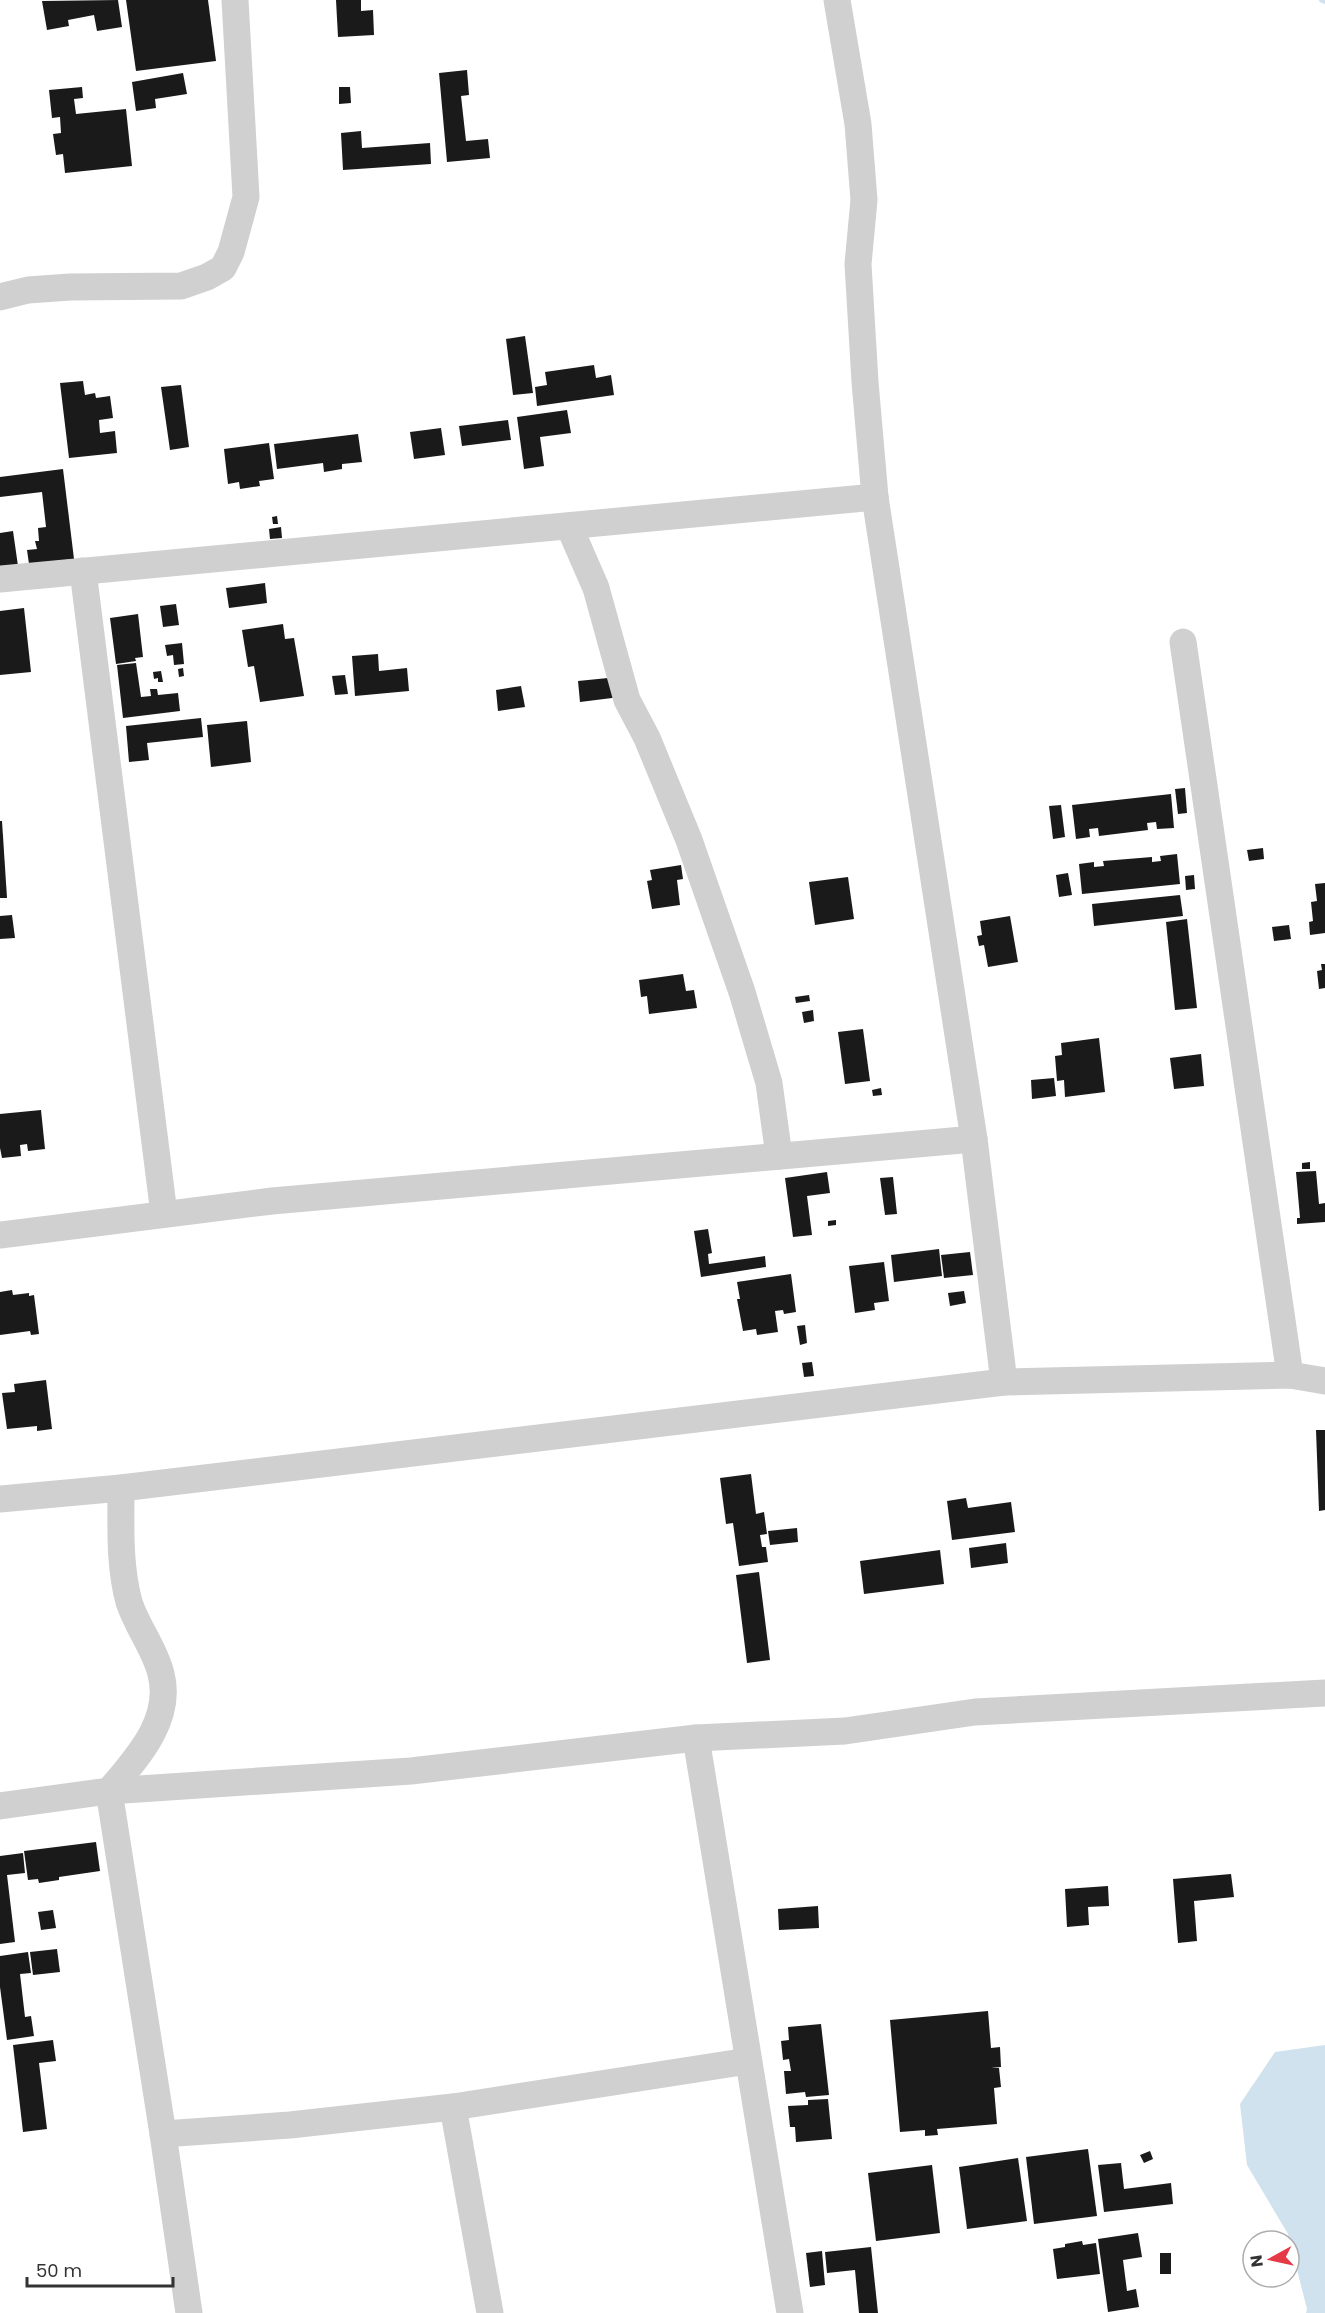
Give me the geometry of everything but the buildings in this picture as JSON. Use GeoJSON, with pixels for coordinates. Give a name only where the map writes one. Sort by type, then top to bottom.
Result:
{"type":"FeatureCollection","features":[{"type":"Feature","properties":{"kind":"street"},"geometry":{"type":"LineString","coordinates":[[0,297],[28,290],[60,287],[181,286],[207,278],[223,268],[231,252],[246,197],[235,0]]}},
{"type":"Feature","properties":{"kind":"street"},"geometry":{"type":"LineString","coordinates":[[837,0],[858,124],[864,200],[858,264],[875,497],[974,1139],[1004,1382]]}},
{"type":"Feature","properties":{"kind":"street"},"geometry":{"type":"LineString","coordinates":[[0,579],[875,497]]}},
{"type":"Feature","properties":{"kind":"street"},"geometry":{"type":"LineString","coordinates":[[569,526],[596,588],[627,700],[647,738],[689,840],[742,992],[769,1083],[779,1156]]}},
{"type":"Feature","properties":{"kind":"street"},"geometry":{"type":"LineString","coordinates":[[83,571],[164,1214]]}},
{"type":"Feature","properties":{"kind":"street"},"geometry":{"type":"LineString","coordinates":[[1183,642],[1290,1375]]}},
{"type":"Feature","properties":{"kind":"street"},"geometry":{"type":"LineString","coordinates":[[0,1235],[272,1201],[974,1139]]}},
{"type":"Feature","properties":{"kind":"street"},"geometry":{"type":"LineString","coordinates":[[0,1499],[121,1488],[1004,1382],[1290,1375],[1325,1381]]}},
{"type":"Feature","properties":{"kind":"street"},"geometry":{"type":"LineString","coordinates":[[121,1488],[122,1570],[130,1605],[161,1674],[163,1697],[160,1716],[148,1741],[110,1791],[189,2313]]}},
{"type":"Feature","properties":{"kind":"street"},"geometry":{"type":"LineString","coordinates":[[0,1806],[110,1791],[411,1771],[696,1738],[845,1731],[975,1712],[1325,1693]]}},
{"type":"Feature","properties":{"kind":"street"},"geometry":{"type":"LineString","coordinates":[[696,1738],[790,2313]]}},
{"type":"Feature","properties":{"kind":"street"},"geometry":{"type":"LineString","coordinates":[[163,2134],[290,2125],[453,2108],[748,2061]]}},
{"type":"Feature","properties":{"kind":"street"},"geometry":{"type":"LineString","coordinates":[[453,2108],[490,2313]]}},
{"type":"Feature","properties":{"kind":"water"},"geometry":{"type":"Polygon","coordinates":[[[1325,2045],[1325,2313],[1306,2313],[1301,2285],[1301,2229],[1285,2229],[1247,2165],[1240,2104],[1275,2052],[1325,2045]]]}}]}
